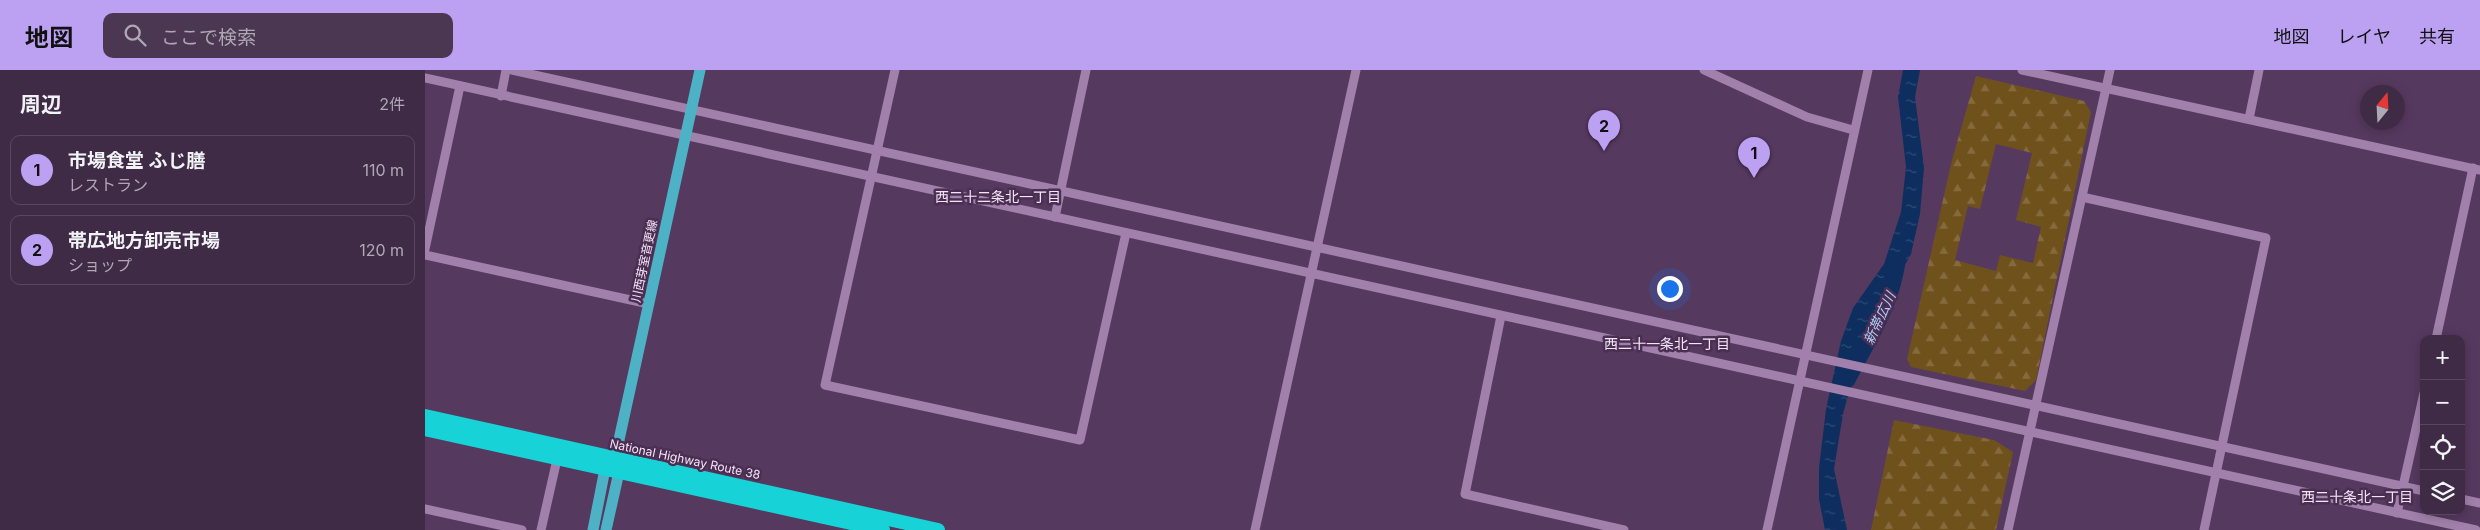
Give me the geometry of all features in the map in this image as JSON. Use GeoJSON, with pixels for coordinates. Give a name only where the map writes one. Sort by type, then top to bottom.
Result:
{"type":"FeatureCollection","features":[{"type":"Feature","properties":{"kind":"highway","name":"National Highway Route 38"},"geometry":{"type":"LineString","coordinates":[[426,426],[558,453],[615,458],[938,530]]}},
{"type":"Feature","properties":{"kind":"highway","name":"National Highway Route 38"},"geometry":{"type":"LineString","coordinates":[[558,453],[605,469],[883,530]]}},
{"type":"Feature","properties":{"kind":"main road","name":"川西芽室音更線"},"geometry":{"type":"LineString","coordinates":[[615,458],[700,70]]}},
{"type":"Feature","properties":{"kind":"main road"},"geometry":{"type":"LineString","coordinates":[[593,530],[605,469],[615,458]]}},
{"type":"Feature","properties":{"kind":"main road"},"geometry":{"type":"LineString","coordinates":[[606,530],[619,472],[615,458]]}},
{"type":"Feature","properties":{"kind":"street"},"geometry":{"type":"LineString","coordinates":[[501,96],[506,70]]}},
{"type":"Feature","properties":{"kind":"street"},"geometry":{"type":"LineString","coordinates":[[512,70],[2420,490]]}},
{"type":"Feature","properties":{"kind":"street"},"geometry":{"type":"LineString","coordinates":[[895,70],[825,385],[1080,440],[1126,233]]}},
{"type":"Feature","properties":{"kind":"street"},"geometry":{"type":"LineString","coordinates":[[1055,217],[1086,70]]}},
{"type":"Feature","properties":{"kind":"street"},"geometry":{"type":"LineString","coordinates":[[1255,530],[1356,70]]}},
{"type":"Feature","properties":{"kind":"street"},"geometry":{"type":"LineString","coordinates":[[1704,70],[1807,117],[1853,130]]}},
{"type":"Feature","properties":{"kind":"street"},"geometry":{"type":"LineString","coordinates":[[1767,530],[1853,130],[1868,70]]}},
{"type":"Feature","properties":{"kind":"street"},"geometry":{"type":"LineString","coordinates":[[2022,70],[2477,169],[2437,335]]}},
{"type":"Feature","properties":{"kind":"street"},"geometry":{"type":"LineString","coordinates":[[2008,530],[2110,70]]}},
{"type":"Feature","properties":{"kind":"street"},"geometry":{"type":"LineString","coordinates":[[2249,119],[2259,70]]}},
{"type":"Feature","properties":{"kind":"street"},"geometry":{"type":"LineString","coordinates":[[425,78],[2476,530]]}},
{"type":"Feature","properties":{"kind":"street"},"geometry":{"type":"LineString","coordinates":[[425,249],[460,86]]}},
{"type":"Feature","properties":{"kind":"street"},"geometry":{"type":"LineString","coordinates":[[2082,197],[2266,238],[2204,530]]}},
{"type":"Feature","properties":{"kind":"street"},"geometry":{"type":"LineString","coordinates":[[425,255],[649,304]]}},
{"type":"Feature","properties":{"kind":"street"},"geometry":{"type":"LineString","coordinates":[[1501,316],[1465,494],[1625,530]]}},
{"type":"Feature","properties":{"kind":"street"},"geometry":{"type":"LineString","coordinates":[[2397,513],[2420,411]]}},
{"type":"Feature","properties":{"kind":"street"},"geometry":{"type":"LineString","coordinates":[[541,530],[558,453]]}},
{"type":"Feature","properties":{"kind":"street"},"geometry":{"type":"LineString","coordinates":[[2465,500],[2480,503]]}},
{"type":"Feature","properties":{"kind":"street"},"geometry":{"type":"LineString","coordinates":[[425,509],[522,530]]}},
{"type":"Feature","properties":{"kind":"green space"},"geometry":{"type":"Polygon","coordinates":[[[1976,76],[2084,101],[2091,112],[2036,380],[2025,391],[1911,367],[1907,359],[1952,160],[1976,76]],[[1996,144],[1980,209],[1968,206],[1955,260],[1996,271],[2000,255],[2033,263],[2041,227],[2016,220],[2032,153],[1996,144]]]}},
{"type":"Feature","properties":{"kind":"green space"},"geometry":{"type":"Polygon","coordinates":[[[1894,420],[1994,440],[2013,452],[1996,530],[1871,530],[1894,420]]]}},
{"type":"Feature","properties":{"kind":"water"},"geometry":{"type":"Polygon","coordinates":[[[1903,70],[1920,70],[1915,97],[1924,168],[1920,214],[1911,254],[1863,340],[1843,414],[1834,469],[1847,530],[1825,530],[1819,499],[1819,468],[1826,409],[1841,341],[1853,308],[1884,264],[1901,212],[1906,167],[1898,97],[1903,70]]]}},
{"type":"Feature","properties":{"kind":"waterway","name":"新帯広川"},"geometry":{"type":"LineString","coordinates":[[1848,380],[1885,308],[1898,262]]}},
{"type":"Feature","properties":{"kind":"place","name":"帯広地方卸売市場"},"geometry":{"type":"Point","coordinates":[1604,151]}},
{"type":"Feature","properties":{"kind":"place","name":"市場食堂 ふじ膳"},"geometry":{"type":"Point","coordinates":[1754,178]}},
{"type":"Feature","properties":{"kind":"district","name":"西二十二条北一丁目"},"geometry":{"type":"Point","coordinates":[998,196]}},
{"type":"Feature","properties":{"kind":"district","name":"西二十一条北一丁目"},"geometry":{"type":"Point","coordinates":[1667,343]}},
{"type":"Feature","properties":{"kind":"district","name":"西二十条北一丁目"},"geometry":{"type":"Point","coordinates":[2357,496]}}]}
